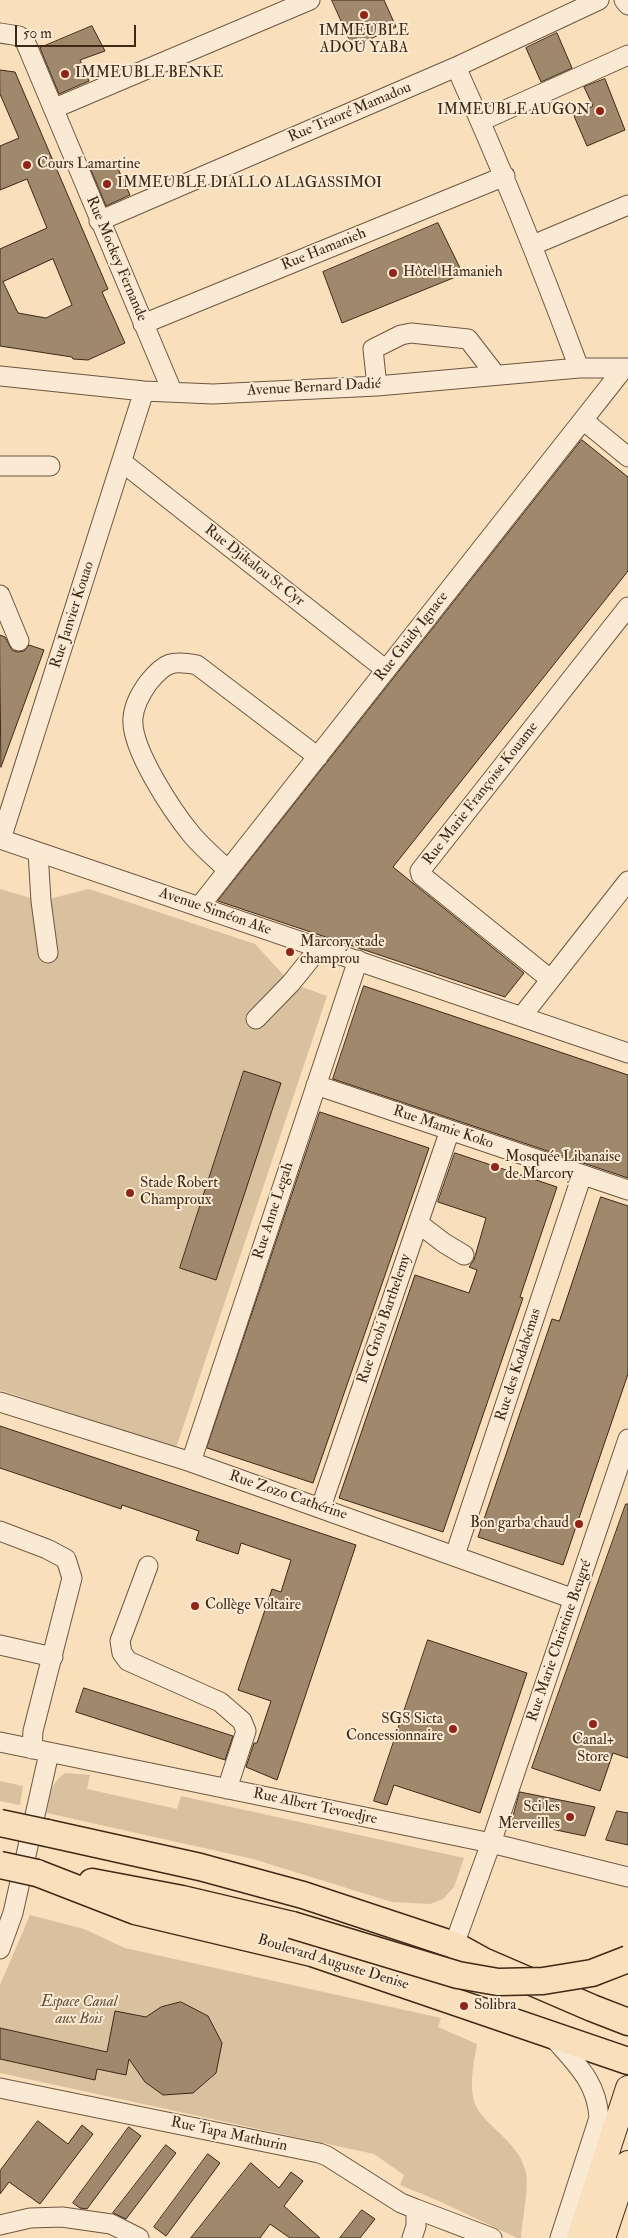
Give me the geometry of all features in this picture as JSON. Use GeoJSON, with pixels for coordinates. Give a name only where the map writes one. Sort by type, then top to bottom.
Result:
{"type":"FeatureCollection","features":[{"type":"Feature","properties":{"kind":"highway"},"geometry":{"type":"LineString","coordinates":[[0,1823],[200,1867],[303,1895],[454,1945],[483,1961],[628,2022]]}},
{"type":"Feature","properties":{"kind":"highway","name":"Boulevard Auguste Denise"},"geometry":{"type":"LineString","coordinates":[[0,1865],[182,1899],[292,1925],[458,1976],[498,1982],[543,1982],[592,1973],[628,1959]]}},
{"type":"Feature","properties":{"kind":"highway","name":"Boulevard Auguste Denise"},"geometry":{"type":"LineString","coordinates":[[37,1873],[135,1911],[312,1953],[628,2061]]}},
{"type":"Feature","properties":{"kind":"main road"},"geometry":{"type":"LineString","coordinates":[[579,2238],[628,2088]]}},
{"type":"Feature","properties":{"kind":"main road"},"geometry":{"type":"LineString","coordinates":[[603,2238],[628,2164]]}},
{"type":"Feature","properties":{"kind":"street"},"geometry":{"type":"LineString","coordinates":[[55,108],[310,0]]}},
{"type":"Feature","properties":{"kind":"street","name":"Rue Traoré Mamadou"},"geometry":{"type":"LineString","coordinates":[[100,221],[456,67],[599,0]]}},
{"type":"Feature","properties":{"kind":"street"},"geometry":{"type":"LineString","coordinates":[[624,0],[628,5]]}},
{"type":"Feature","properties":{"kind":"street","name":"Rue Mockey Fernande"},"geometry":{"type":"LineString","coordinates":[[0,33],[19,36],[25,42],[55,108],[172,392]]}},
{"type":"Feature","properties":{"kind":"street"},"geometry":{"type":"LineString","coordinates":[[481,121],[628,55]]}},
{"type":"Feature","properties":{"kind":"street"},"geometry":{"type":"LineString","coordinates":[[456,67],[505,176],[533,245],[578,368]]}},
{"type":"Feature","properties":{"kind":"street","name":"Rue Hamanieh"},"geometry":{"type":"LineString","coordinates":[[143,324],[505,176]]}},
{"type":"Feature","properties":{"kind":"street"},"geometry":{"type":"LineString","coordinates":[[533,245],[628,206]]}},
{"type":"Feature","properties":{"kind":"street"},"geometry":{"type":"LineString","coordinates":[[378,386],[373,349],[401,335],[411,333],[468,339],[473,343],[495,374]]}},
{"type":"Feature","properties":{"kind":"street","name":"Avenue Bernard Dadié"},"geometry":{"type":"LineString","coordinates":[[0,376],[144,391],[213,394],[378,386],[578,368],[626,368]]}},
{"type":"Feature","properties":{"kind":"street","name":"Rue Guidy Ignace"},"geometry":{"type":"LineString","coordinates":[[200,907],[626,368]]}},
{"type":"Feature","properties":{"kind":"street","name":"Rue Janvier Kouao"},"geometry":{"type":"LineString","coordinates":[[0,839],[144,391]]}},
{"type":"Feature","properties":{"kind":"street"},"geometry":{"type":"LineString","coordinates":[[584,420],[628,457]]}},
{"type":"Feature","properties":{"kind":"street","name":"Rue Djikalou St Cyr"},"geometry":{"type":"LineString","coordinates":[[122,462],[386,670]]}},
{"type":"Feature","properties":{"kind":"street"},"geometry":{"type":"LineString","coordinates":[[0,466],[50,466]]}},
{"type":"Feature","properties":{"kind":"street"},"geometry":{"type":"LineString","coordinates":[[0,595],[20,640]]}},
{"type":"Feature","properties":{"kind":"street","name":"Rue Marie Françoise Kouame"},"geometry":{"type":"LineString","coordinates":[[550,979],[422,875],[420,871],[628,607]]}},
{"type":"Feature","properties":{"kind":"street"},"geometry":{"type":"LineString","coordinates":[[228,870],[194,837],[180,820],[136,742],[132,718],[139,696],[158,671],[176,661],[197,665],[318,757]]}},
{"type":"Feature","properties":{"kind":"street","name":"Avenue Siméon Ake"},"geometry":{"type":"LineString","coordinates":[[0,839],[628,1052]]}},
{"type":"Feature","properties":{"kind":"street"},"geometry":{"type":"LineString","coordinates":[[38,852],[41,901],[48,953]]}},
{"type":"Feature","properties":{"kind":"street"},"geometry":{"type":"LineString","coordinates":[[522,1016],[628,881]]}},
{"type":"Feature","properties":{"kind":"street"},"geometry":{"type":"LineString","coordinates":[[256,1019],[291,983],[320,947]]}},
{"type":"Feature","properties":{"kind":"street","name":"Rue Anne Legah"},"geometry":{"type":"LineString","coordinates":[[190,1462],[358,960]]}},
{"type":"Feature","properties":{"kind":"street","name":"Rue Mamie Koko"},"geometry":{"type":"LineString","coordinates":[[316,1085],[628,1190]]}},
{"type":"Feature","properties":{"kind":"street","name":"Rue Grobi Barthelemy"},"geometry":{"type":"LineString","coordinates":[[321,1507],[450,1130]]}},
{"type":"Feature","properties":{"kind":"street","name":"Rue des Kodabémas"},"geometry":{"type":"LineString","coordinates":[[455,1555],[582,1175]]}},
{"type":"Feature","properties":{"kind":"street"},"geometry":{"type":"LineString","coordinates":[[418,1223],[444,1244],[464,1255]]}},
{"type":"Feature","properties":{"kind":"street","name":"Rue Zozo Cathérine"},"geometry":{"type":"LineString","coordinates":[[0,1402],[190,1462],[321,1507],[574,1599]]}},
{"type":"Feature","properties":{"kind":"street","name":"Rue Marie Christine Beugré"},"geometry":{"type":"LineString","coordinates":[[454,1945],[491,1843],[628,1439]]}},
{"type":"Feature","properties":{"kind":"street"},"geometry":{"type":"LineString","coordinates":[[0,1531],[47,1549],[66,1559],[72,1578],[33,1731],[40,1751],[13,1913],[0,1949]]}},
{"type":"Feature","properties":{"kind":"street"},"geometry":{"type":"LineString","coordinates":[[148,1566],[120,1640],[122,1653],[128,1660],[220,1702],[242,1721],[246,1731],[227,1789]]}},
{"type":"Feature","properties":{"kind":"street"},"geometry":{"type":"LineString","coordinates":[[0,1645],[53,1657]]}},
{"type":"Feature","properties":{"kind":"street","name":"Rue Albert Tevoedjre"},"geometry":{"type":"LineString","coordinates":[[0,1742],[491,1843],[628,1877]]}},
{"type":"Feature","properties":{"kind":"street"},"geometry":{"type":"LineString","coordinates":[[549,2033],[590,2082],[598,2102],[599,2118],[560,2238]]}},
{"type":"Feature","properties":{"kind":"street","name":"Rue Tapa Mathurin"},"geometry":{"type":"LineString","coordinates":[[0,2088],[319,2153],[327,2156],[401,2203],[492,2238]]}},
{"type":"Feature","properties":{"kind":"street"},"geometry":{"type":"LineString","coordinates":[[412,2238],[416,2226],[416,2209]]}},
{"type":"Feature","properties":{"kind":"street"},"geometry":{"type":"LineString","coordinates":[[0,2224],[30,2218],[62,2217],[111,2224],[139,2238]]}},
{"type":"Feature","properties":{"kind":"green space","name":"Stade Robert Champroux"},"geometry":{"type":"Polygon","coordinates":[[[0,889],[41,901],[89,889],[255,944],[291,983],[327,996],[176,1448],[0,1390],[0,889]]]}},
{"type":"Feature","properties":{"kind":"green space"},"geometry":{"type":"Polygon","coordinates":[[[65,1773],[90,1775],[87,1789],[177,1809],[181,1796],[464,1858],[454,1887],[443,1899],[430,1904],[392,1902],[253,1859],[47,1813],[50,1796],[56,1781],[65,1773]]]}},
{"type":"Feature","properties":{"kind":"green space"},"geometry":{"type":"Polygon","coordinates":[[[0,1781],[23,1786],[20,1805],[0,1801],[0,1781]]]}},
{"type":"Feature","properties":{"kind":"green space","name":"Espace Canal aux Bois"},"geometry":{"type":"Polygon","coordinates":[[[30,1915],[84,1929],[125,1948],[441,2018],[438,2027],[477,2044],[472,2084],[476,2107],[515,2150],[522,2161],[526,2173],[527,2187],[521,2238],[517,2238],[439,2201],[400,2185],[404,2175],[374,2154],[0,2073],[0,1985],[30,1915]]]}},
{"type":"Feature","properties":{"kind":"building","name":"IMMEUBLE ADOU YABA"},"geometry":{"type":"Polygon","coordinates":[[[332,0],[384,0],[396,27],[353,47],[332,0]]]}},
{"type":"Feature","properties":{"kind":"building","name":"IMMEUBLE BENKE"},"geometry":{"type":"Polygon","coordinates":[[[92,26],[105,51],[80,60],[89,81],[59,94],[40,48],[92,26]]]}},
{"type":"Feature","properties":{"kind":"building"},"geometry":{"type":"Polygon","coordinates":[[[557,33],[572,68],[541,82],[526,48],[557,33]]]}},
{"type":"Feature","properties":{"kind":"building","name":"Cours Lamartine"},"geometry":{"type":"Polygon","coordinates":[[[0,70],[15,72],[108,289],[102,292],[125,343],[88,360],[0,346],[0,249],[47,228],[27,179],[0,190],[0,146],[19,138],[0,94],[0,70]],[[53,259],[3,282],[18,313],[46,318],[72,305],[53,259]]]}},
{"type":"Feature","properties":{"kind":"building","name":"IMMEUBLE AUGON"},"geometry":{"type":"Polygon","coordinates":[[[605,79],[625,130],[587,146],[574,116],[593,106],[584,87],[605,79]]]}},
{"type":"Feature","properties":{"kind":"building","name":"IMMEUBLE DIALLO ALAGASSIMOI"},"geometry":{"type":"Polygon","coordinates":[[[114,160],[130,195],[106,206],[91,170],[114,160]]]}},
{"type":"Feature","properties":{"kind":"building","name":"Hôtel Hamanieh"},"geometry":{"type":"Polygon","coordinates":[[[438,223],[463,274],[342,323],[323,272],[438,223]]]}},
{"type":"Feature","properties":{"kind":"building"},"geometry":{"type":"Polygon","coordinates":[[[582,440],[628,477],[628,571],[393,867],[524,973],[505,997],[218,901],[582,440]]]}},
{"type":"Feature","properties":{"kind":"building"},"geometry":{"type":"Polygon","coordinates":[[[0,635],[5,637],[12,650],[17,652],[24,651],[29,645],[44,650],[1,767],[0,635]]]}},
{"type":"Feature","properties":{"kind":"building"},"geometry":{"type":"Polygon","coordinates":[[[364,986],[628,1075],[628,1178],[333,1079],[364,986]]]}},
{"type":"Feature","properties":{"kind":"building"},"geometry":{"type":"Polygon","coordinates":[[[244,1071],[281,1083],[216,1280],[180,1268],[244,1071]]]}},
{"type":"Feature","properties":{"kind":"building"},"geometry":{"type":"Polygon","coordinates":[[[320,1112],[429,1148],[313,1483],[207,1448],[320,1112]]]}},
{"type":"Feature","properties":{"kind":"building"},"geometry":{"type":"Polygon","coordinates":[[[455,1153],[557,1187],[520,1297],[523,1298],[443,1532],[339,1498],[415,1275],[469,1293],[477,1270],[469,1267],[474,1260],[486,1218],[438,1202],[455,1153]]]}},
{"type":"Feature","properties":{"kind":"building"},"geometry":{"type":"Polygon","coordinates":[[[601,1197],[628,1206],[628,1374],[563,1565],[478,1537],[552,1319],[559,1321],[601,1197]]]}},
{"type":"Feature","properties":{"kind":"building"},"geometry":{"type":"Polygon","coordinates":[[[0,1426],[356,1545],[277,1780],[246,1767],[254,1743],[257,1743],[271,1701],[238,1690],[272,1589],[281,1592],[291,1560],[241,1543],[238,1554],[196,1540],[199,1531],[122,1505],[121,1509],[0,1468],[0,1426]]]}},
{"type":"Feature","properties":{"kind":"building"},"geometry":{"type":"Polygon","coordinates":[[[626,1504],[628,1504],[628,1758],[613,1753],[600,1791],[532,1768],[626,1504]]]}},
{"type":"Feature","properties":{"kind":"building","name":"SGS Sicta Concessionnaire"},"geometry":{"type":"Polygon","coordinates":[[[428,1640],[527,1673],[480,1813],[394,1785],[387,1805],[374,1801],[428,1640]]]}},
{"type":"Feature","properties":{"kind":"building"},"geometry":{"type":"Polygon","coordinates":[[[84,1688],[233,1736],[225,1760],[76,1712],[84,1688]]]}},
{"type":"Feature","properties":{"kind":"building","name":"Sci les Merveilles"},"geometry":{"type":"Polygon","coordinates":[[[520,1792],[595,1807],[585,1836],[512,1821],[520,1792]]]}},
{"type":"Feature","properties":{"kind":"building"},"geometry":{"type":"Polygon","coordinates":[[[617,1811],[628,1813],[628,1845],[606,1840],[617,1811]]]}},
{"type":"Feature","properties":{"kind":"building"},"geometry":{"type":"Polygon","coordinates":[[[181,2002],[208,2016],[222,2043],[216,2073],[193,2093],[163,2095],[145,2082],[129,2059],[126,2075],[97,2069],[95,2080],[0,2059],[0,2028],[107,2052],[115,2011],[146,2017],[161,2007],[181,2002]]]}},
{"type":"Feature","properties":{"kind":"building"},"geometry":{"type":"Polygon","coordinates":[[[38,2121],[68,2144],[82,2125],[93,2134],[40,2204],[9,2182],[0,2194],[0,2171],[38,2121]]]}},
{"type":"Feature","properties":{"kind":"building"},"geometry":{"type":"Polygon","coordinates":[[[129,2127],[141,2136],[87,2209],[80,2208],[73,2203],[129,2127]]]}},
{"type":"Feature","properties":{"kind":"building"},"geometry":{"type":"Polygon","coordinates":[[[166,2145],[176,2153],[126,2219],[113,2213],[166,2145]]]}},
{"type":"Feature","properties":{"kind":"building"},"geometry":{"type":"Polygon","coordinates":[[[208,2154],[220,2163],[166,2236],[154,2227],[208,2154]]]}},
{"type":"Feature","properties":{"kind":"building"},"geometry":{"type":"Polygon","coordinates":[[[251,2163],[279,2188],[291,2172],[303,2181],[284,2206],[320,2238],[290,2238],[270,2224],[260,2238],[191,2238],[251,2163]]]}},
{"type":"Feature","properties":{"kind":"building"},"geometry":{"type":"Polygon","coordinates":[[[362,2210],[375,2219],[360,2238],[340,2238],[362,2210]]]}},
{"type":"Feature","properties":{"kind":"place","name":"IMMEUBLE ADOU YABA"},"geometry":{"type":"Point","coordinates":[364,15]}},
{"type":"Feature","properties":{"kind":"place","name":"IMMEUBLE BENKE"},"geometry":{"type":"Point","coordinates":[65,74]}},
{"type":"Feature","properties":{"kind":"place","name":"IMMEUBLE AUGON"},"geometry":{"type":"Point","coordinates":[600,111]}},
{"type":"Feature","properties":{"kind":"place","name":"Cours Lamartine"},"geometry":{"type":"Point","coordinates":[27,165]}},
{"type":"Feature","properties":{"kind":"place","name":"IMMEUBLE DIALLO ALAGASSIMOI"},"geometry":{"type":"Point","coordinates":[107,184]}},
{"type":"Feature","properties":{"kind":"place","name":"Hôtel Hamanieh"},"geometry":{"type":"Point","coordinates":[393,273]}},
{"type":"Feature","properties":{"kind":"place","name":"Marcory stade champrou"},"geometry":{"type":"Point","coordinates":[290,952]}},
{"type":"Feature","properties":{"kind":"place","name":"Mosquée Libanaise de Marcory"},"geometry":{"type":"Point","coordinates":[495,1167]}},
{"type":"Feature","properties":{"kind":"place","name":"Stade Robert Champroux"},"geometry":{"type":"Point","coordinates":[130,1193]}},
{"type":"Feature","properties":{"kind":"place","name":"Bon garba chaud"},"geometry":{"type":"Point","coordinates":[579,1524]}},
{"type":"Feature","properties":{"kind":"place","name":"Collège Voltaire"},"geometry":{"type":"Point","coordinates":[195,1606]}},
{"type":"Feature","properties":{"kind":"place","name":"Canal+ Store"},"geometry":{"type":"Point","coordinates":[593,1724]}},
{"type":"Feature","properties":{"kind":"place","name":"SGS Sicta Concessionnaire"},"geometry":{"type":"Point","coordinates":[453,1729]}},
{"type":"Feature","properties":{"kind":"place","name":"Sci les Merveilles"},"geometry":{"type":"Point","coordinates":[570,1817]}},
{"type":"Feature","properties":{"kind":"place","name":"Solibra"},"geometry":{"type":"Point","coordinates":[464,2006]}}]}
